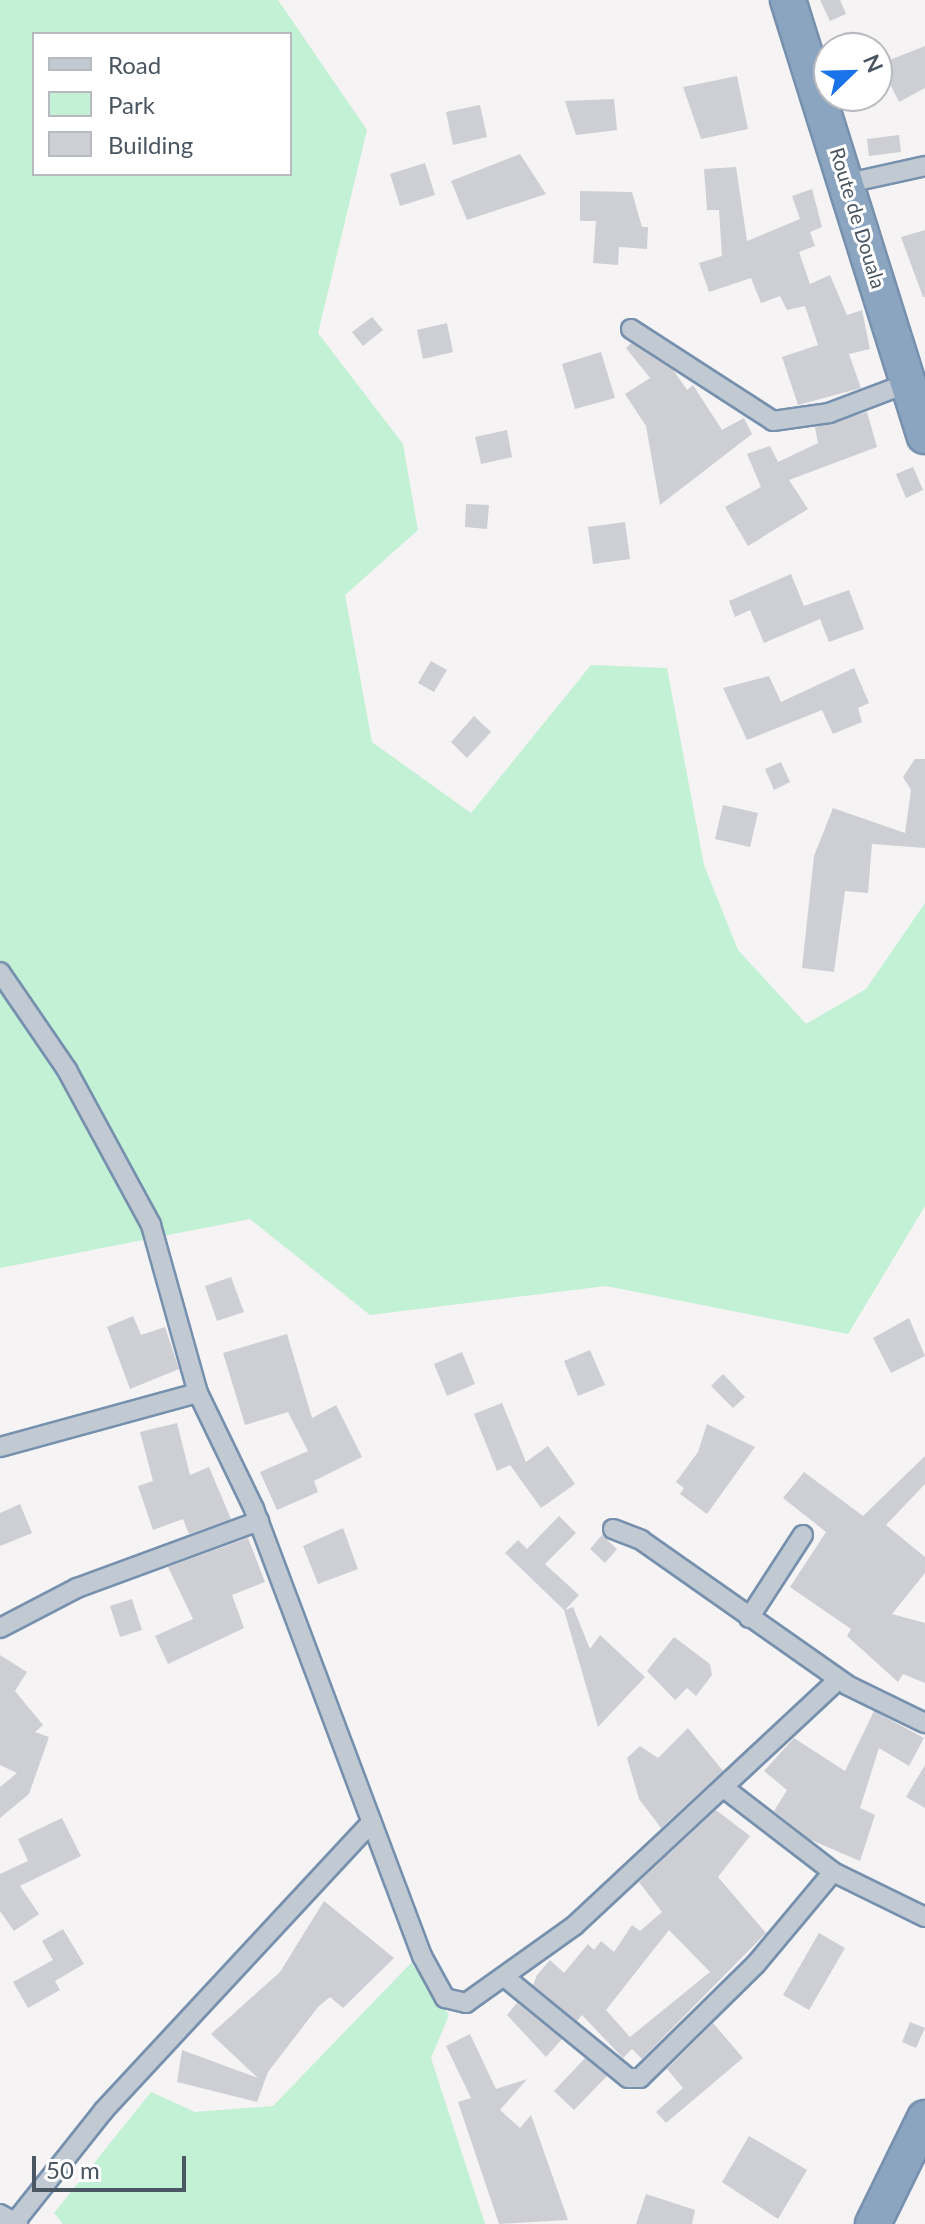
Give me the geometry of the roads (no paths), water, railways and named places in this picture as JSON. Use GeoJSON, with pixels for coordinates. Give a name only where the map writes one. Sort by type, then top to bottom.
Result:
{"type":"FeatureCollection","features":[{"type":"Feature","properties":{"kind":"highway","name":"Route de Douala"},"geometry":{"type":"LineString","coordinates":[[788,0],[925,436]]}},
{"type":"Feature","properties":{"kind":"highway"},"geometry":{"type":"LineString","coordinates":[[873,2224],[925,2118]]}},
{"type":"Feature","properties":{"kind":"street"},"geometry":{"type":"LineString","coordinates":[[848,183],[925,166]]}},
{"type":"Feature","properties":{"kind":"street"},"geometry":{"type":"LineString","coordinates":[[631,329],[773,421],[829,413],[908,383]]}},
{"type":"Feature","properties":{"kind":"street"},"geometry":{"type":"LineString","coordinates":[[0,972],[67,1070],[151,1225],[198,1393],[259,1521],[372,1822],[445,1998],[466,2003],[507,1979],[724,1788],[838,1680]]}},
{"type":"Feature","properties":{"kind":"street"},"geometry":{"type":"LineString","coordinates":[[0,1447],[198,1393]]}},
{"type":"Feature","properties":{"kind":"street"},"geometry":{"type":"LineString","coordinates":[[0,1628],[77,1588],[259,1521]]}},
{"type":"Feature","properties":{"kind":"street"},"geometry":{"type":"LineString","coordinates":[[613,1529],[641,1540],[838,1680],[925,1723]]}},
{"type":"Feature","properties":{"kind":"street"},"geometry":{"type":"LineString","coordinates":[[749,1618],[803,1535]]}},
{"type":"Feature","properties":{"kind":"street"},"geometry":{"type":"LineString","coordinates":[[724,1788],[833,1872],[925,1917]]}},
{"type":"Feature","properties":{"kind":"street"},"geometry":{"type":"LineString","coordinates":[[11,2220],[104,2110],[372,1822]]}},
{"type":"Feature","properties":{"kind":"street"},"geometry":{"type":"LineString","coordinates":[[507,1979],[628,2078],[640,2078],[756,1964],[833,1872]]}}]}
